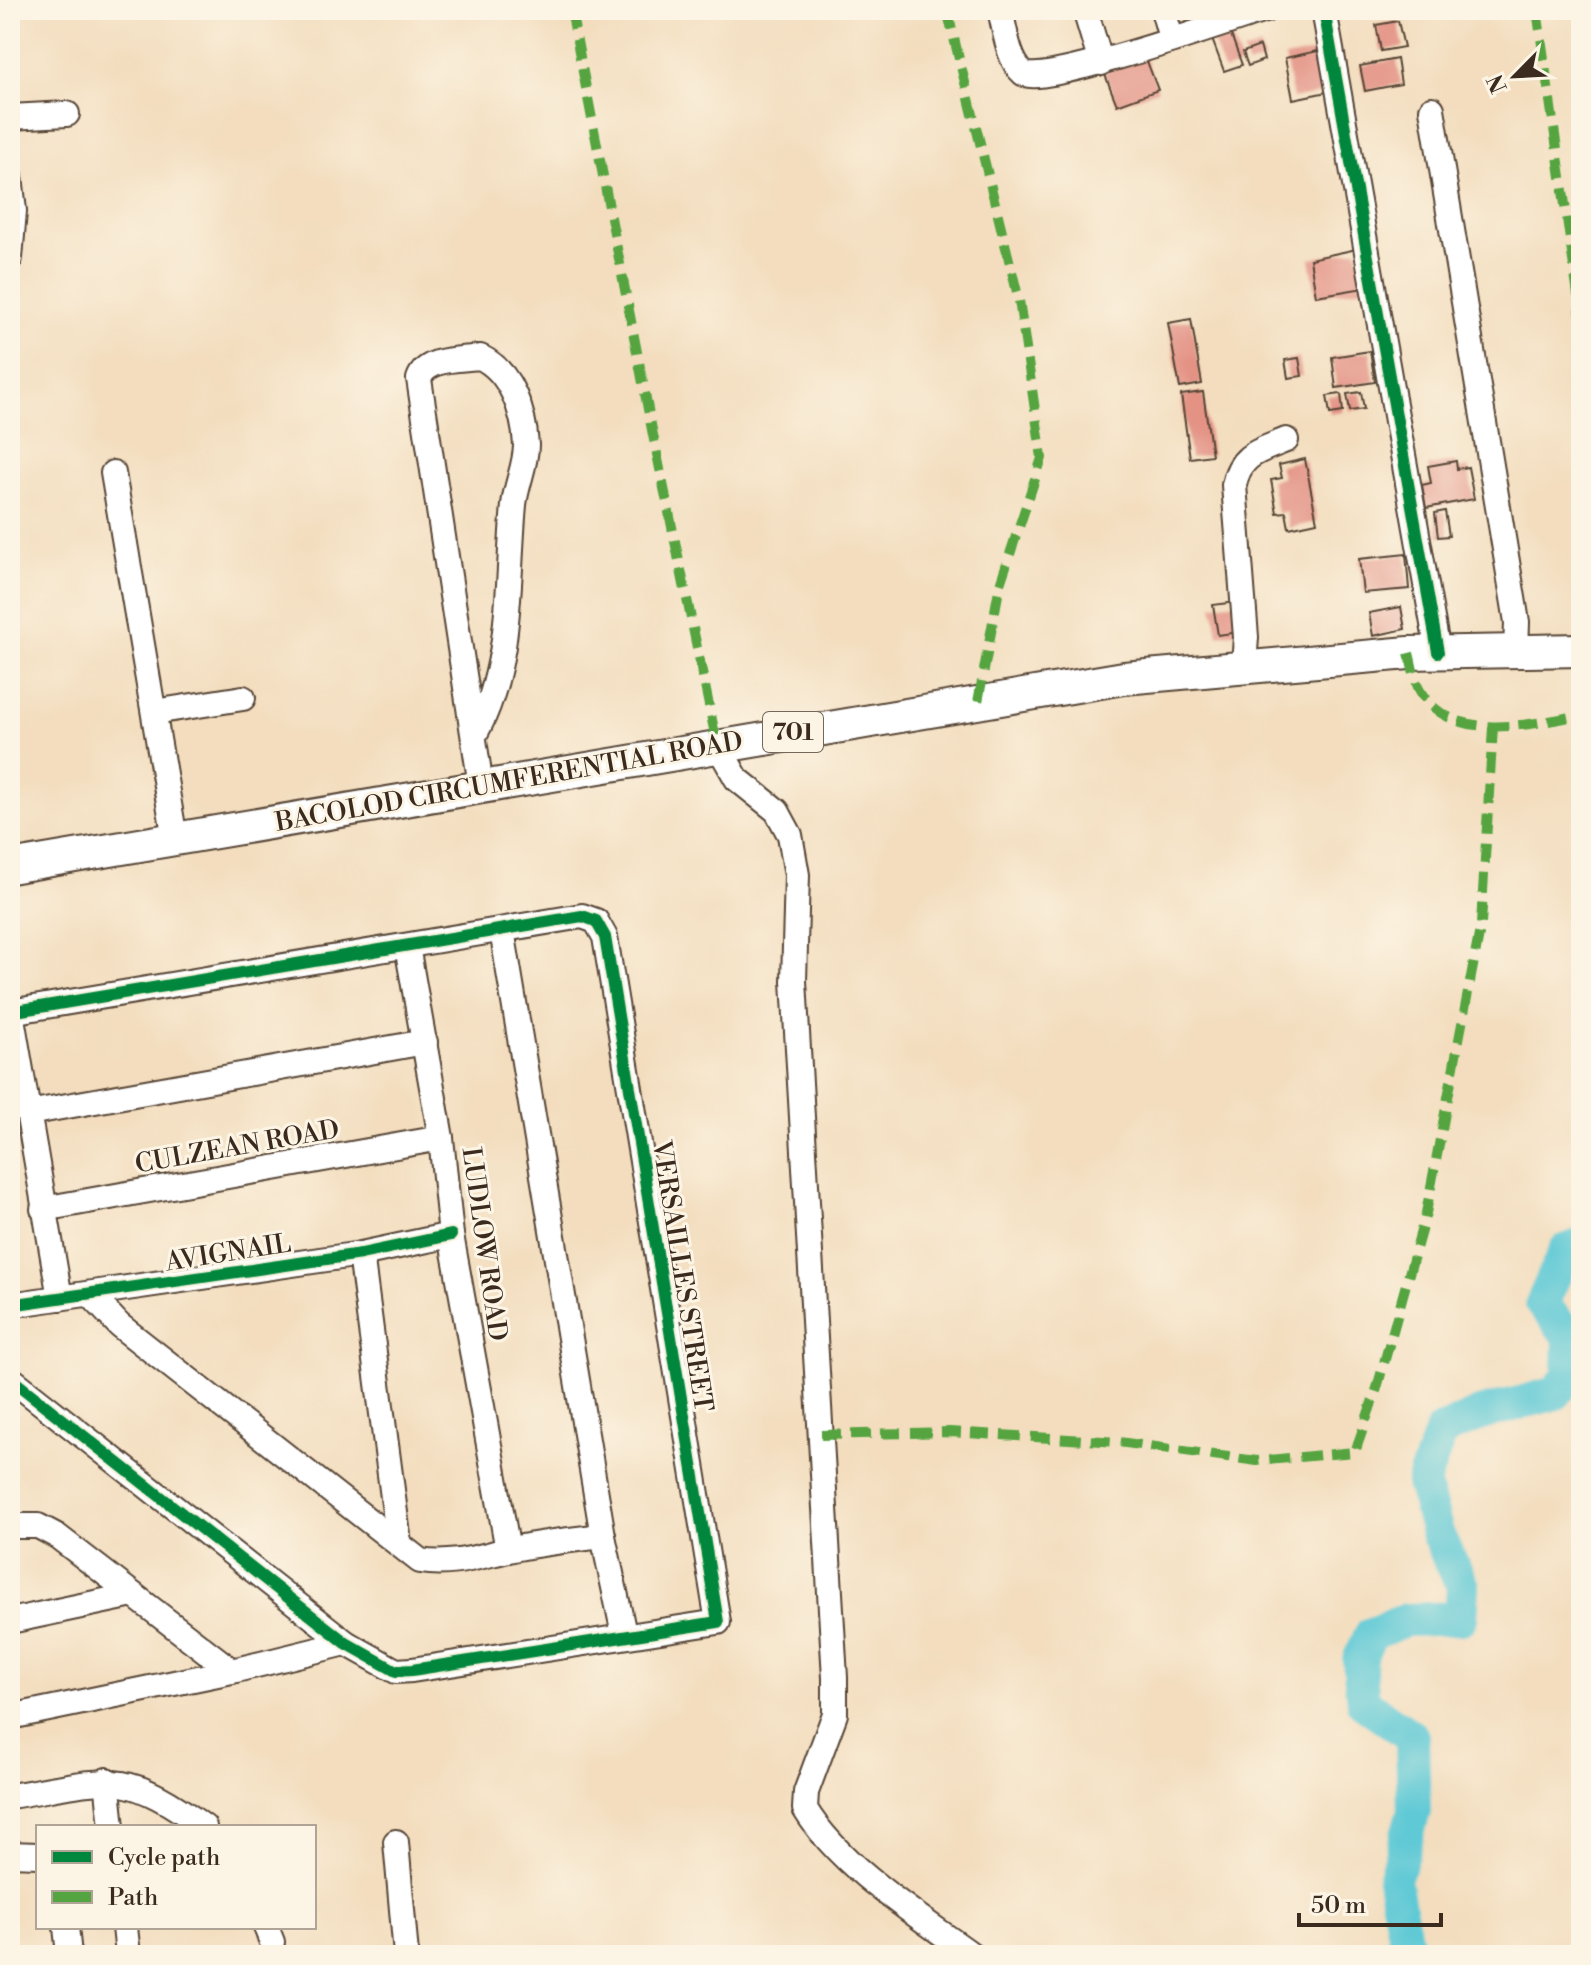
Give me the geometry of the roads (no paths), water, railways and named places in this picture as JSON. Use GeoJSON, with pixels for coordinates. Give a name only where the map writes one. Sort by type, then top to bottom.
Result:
{"type":"FeatureCollection","features":[{"type":"Feature","properties":{"kind":"main road","name":"BACOLOD CIRCUMFERENTIAL ROAD"},"geometry":{"type":"LineString","coordinates":[[10,867],[717,744],[1124,678],[1438,652],[1581,650]]}},
{"type":"Feature","properties":{"kind":"street"},"geometry":{"type":"LineString","coordinates":[[1000,10],[1014,62],[1024,75],[1036,78],[1101,63],[1238,14],[1265,10]]}},
{"type":"Feature","properties":{"kind":"street"},"geometry":{"type":"LineString","coordinates":[[1085,10],[1101,63]]}},
{"type":"Feature","properties":{"kind":"street"},"geometry":{"type":"LineString","coordinates":[[1163,10],[1171,38]]}},
{"type":"Feature","properties":{"kind":"street"},"geometry":{"type":"LineString","coordinates":[[1324,10],[1438,652]]}},
{"type":"Feature","properties":{"kind":"street"},"geometry":{"type":"LineString","coordinates":[[1432,109],[1517,622],[1516,652]]}},
{"type":"Feature","properties":{"kind":"street"},"geometry":{"type":"LineString","coordinates":[[10,117],[67,114]]}},
{"type":"Feature","properties":{"kind":"street"},"geometry":{"type":"LineString","coordinates":[[10,176],[14,211],[10,258]]}},
{"type":"Feature","properties":{"kind":"street"},"geometry":{"type":"LineString","coordinates":[[475,734],[490,700],[507,614],[514,506],[526,443],[521,419],[503,372],[480,357],[431,364],[422,370],[419,379],[481,786]]}},
{"type":"Feature","properties":{"kind":"street"},"geometry":{"type":"LineString","coordinates":[[1244,666],[1246,637],[1234,485],[1237,470],[1245,456],[1286,440]]}},
{"type":"Feature","properties":{"kind":"street"},"geometry":{"type":"LineString","coordinates":[[113,473],[175,839]]}},
{"type":"Feature","properties":{"kind":"street"},"geometry":{"type":"LineString","coordinates":[[154,712],[243,698]]}},
{"type":"Feature","properties":{"kind":"street"},"geometry":{"type":"LineString","coordinates":[[717,744],[737,779],[777,811],[790,835],[797,875],[794,981],[835,1702],[830,1733],[806,1792],[805,1809],[832,1842],[889,1894],[972,1955]]}},
{"type":"Feature","properties":{"kind":"street","name":"VERSAILLES STREET"},"geometry":{"type":"LineString","coordinates":[[502,930],[582,916],[596,921],[605,937],[718,1622],[624,1634]]}},
{"type":"Feature","properties":{"kind":"street"},"geometry":{"type":"LineString","coordinates":[[10,1378],[346,1643],[396,1671],[624,1634],[603,1536],[502,930],[10,1012],[60,1298]]}},
{"type":"Feature","properties":{"kind":"street","name":"LUDLOW ROAD"},"geometry":{"type":"LineString","coordinates":[[407,946],[441,1138],[451,1235],[508,1550]]}},
{"type":"Feature","properties":{"kind":"street"},"geometry":{"type":"LineString","coordinates":[[28,1113],[425,1042]]}},
{"type":"Feature","properties":{"kind":"street","name":"CULZEAN ROAD"},"geometry":{"type":"LineString","coordinates":[[43,1209],[441,1138]]}},
{"type":"Feature","properties":{"kind":"street","name":"AVIGNAIL"},"geometry":{"type":"LineString","coordinates":[[10,1305],[361,1254],[451,1235]]}},
{"type":"Feature","properties":{"kind":"street"},"geometry":{"type":"LineString","coordinates":[[361,1254],[399,1543]]}},
{"type":"Feature","properties":{"kind":"street"},"geometry":{"type":"LineString","coordinates":[[91,1295],[119,1325],[420,1561],[443,1564],[508,1550],[603,1536]]}},
{"type":"Feature","properties":{"kind":"street"},"geometry":{"type":"LineString","coordinates":[[10,1526],[38,1526],[57,1536],[232,1671]]}},
{"type":"Feature","properties":{"kind":"street"},"geometry":{"type":"LineString","coordinates":[[10,1621],[133,1595]]}},
{"type":"Feature","properties":{"kind":"street"},"geometry":{"type":"LineString","coordinates":[[10,1717],[232,1671],[346,1643]]}},
{"type":"Feature","properties":{"kind":"street"},"geometry":{"type":"LineString","coordinates":[[10,1796],[107,1780],[145,1789],[201,1825]]}},
{"type":"Feature","properties":{"kind":"street"},"geometry":{"type":"LineString","coordinates":[[107,1780],[112,1825]]}},
{"type":"Feature","properties":{"kind":"street"},"geometry":{"type":"LineString","coordinates":[[396,1842],[406,1955]]}},
{"type":"Feature","properties":{"kind":"street"},"geometry":{"type":"LineString","coordinates":[[10,1854],[36,1855]]}},
{"type":"Feature","properties":{"kind":"street"},"geometry":{"type":"LineString","coordinates":[[66,1929],[69,1955]]}},
{"type":"Feature","properties":{"kind":"street"},"geometry":{"type":"LineString","coordinates":[[125,1929],[128,1955]]}},
{"type":"Feature","properties":{"kind":"waterway"},"geometry":{"type":"LineString","coordinates":[[1408,1955],[1394,1880],[1414,1811],[1412,1737],[1363,1702],[1359,1660],[1371,1634],[1406,1620],[1461,1618],[1463,1586],[1438,1536],[1423,1482],[1441,1431],[1480,1414],[1556,1393],[1569,1375],[1570,1336],[1542,1304],[1565,1251],[1581,1245]]}}]}
